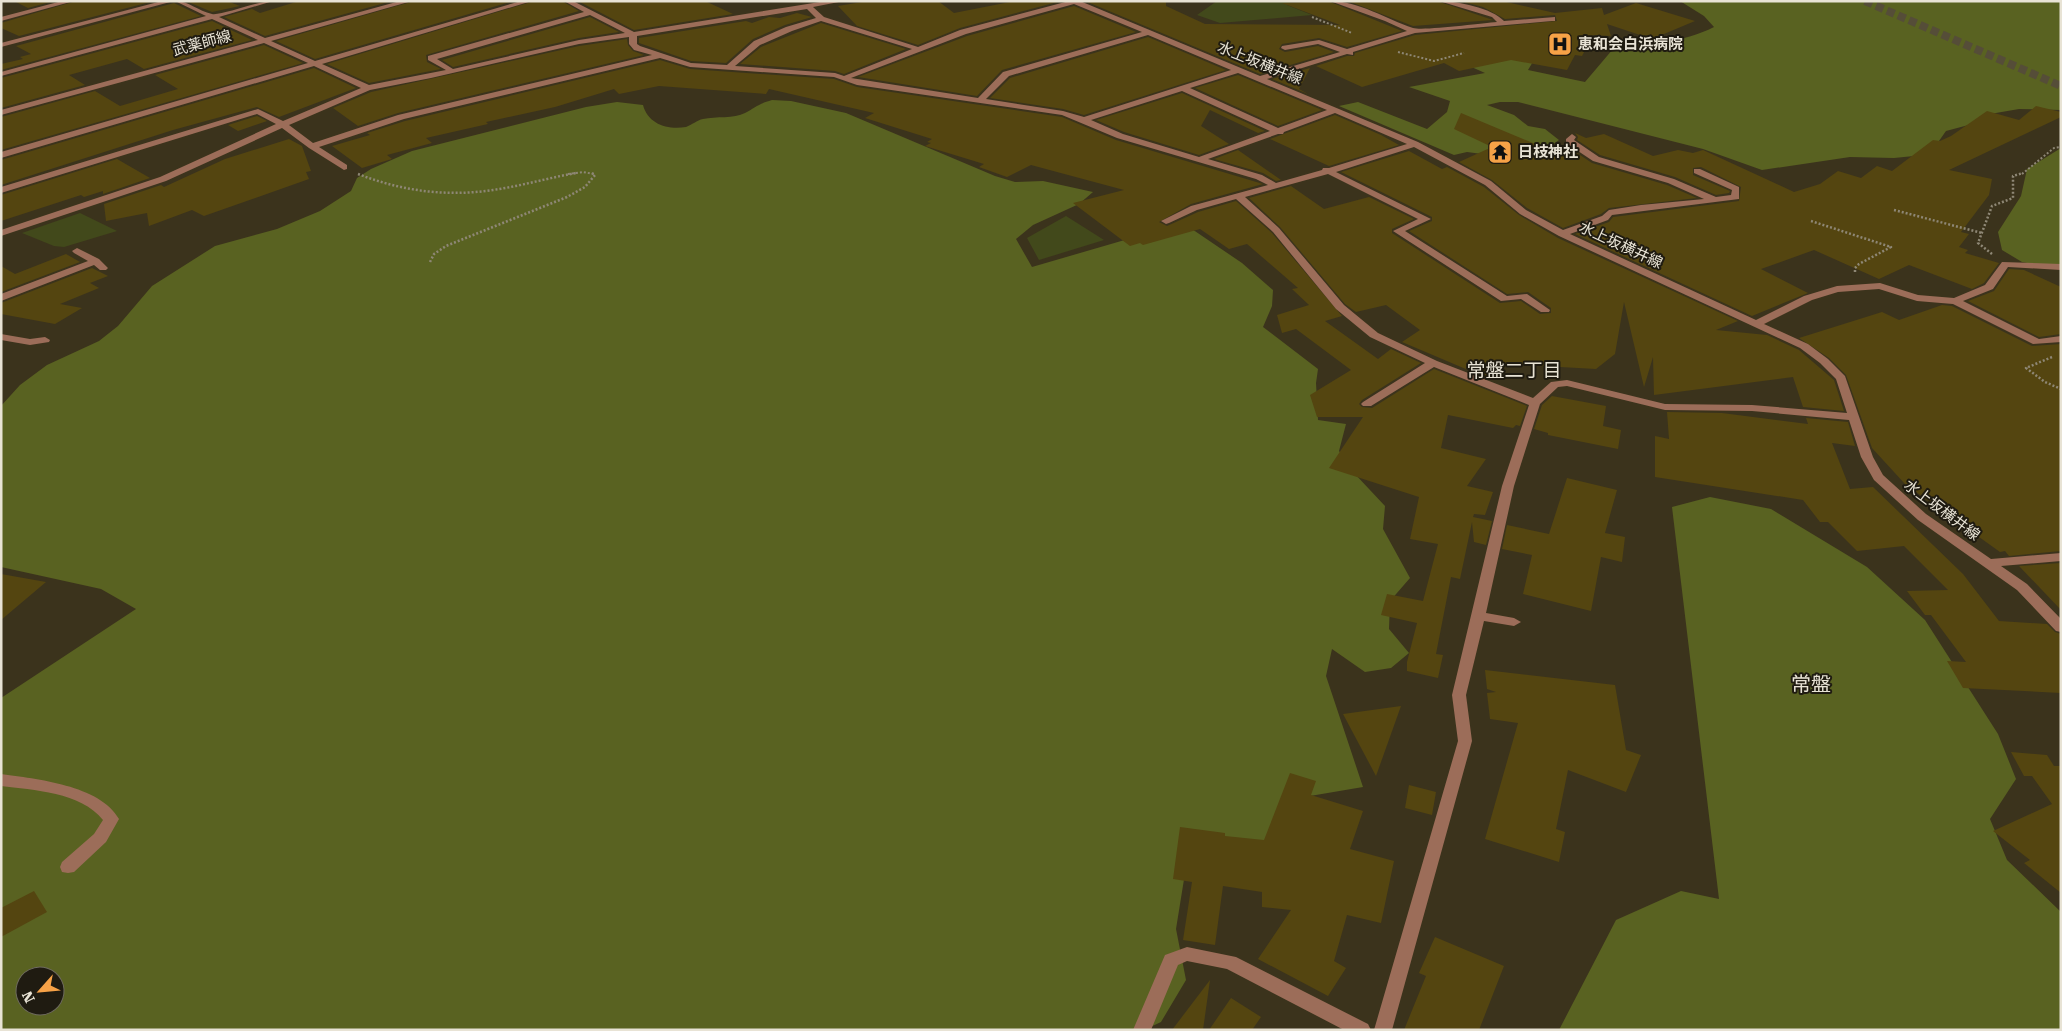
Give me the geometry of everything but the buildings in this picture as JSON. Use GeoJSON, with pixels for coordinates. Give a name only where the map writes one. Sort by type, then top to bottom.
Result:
{"type":"FeatureCollection","features":[{"type":"Feature","properties":{"kind":"street"},"geometry":{"type":"LineString","coordinates":[[1,20],[71,1]]}},
{"type":"Feature","properties":{"kind":"street"},"geometry":{"type":"LineString","coordinates":[[1,45],[171,1]]}},
{"type":"Feature","properties":{"kind":"street"},"geometry":{"type":"LineString","coordinates":[[178,1],[267,40],[368,88]]}},
{"type":"Feature","properties":{"kind":"street"},"geometry":{"type":"LineString","coordinates":[[1,74],[270,1]]}},
{"type":"Feature","properties":{"kind":"street","name":"武薬師線"},"geometry":{"type":"LineString","coordinates":[[1,113],[410,1]]}},
{"type":"Feature","properties":{"kind":"street"},"geometry":{"type":"LineString","coordinates":[[1,155],[529,1]]}},
{"type":"Feature","properties":{"kind":"street"},"geometry":{"type":"LineString","coordinates":[[567,1],[633,34]]}},
{"type":"Feature","properties":{"kind":"street"},"geometry":{"type":"LineString","coordinates":[[2,233],[163,179],[323,106],[368,88],[536,51],[842,1]]}},
{"type":"Feature","properties":{"kind":"street"},"geometry":{"type":"LineString","coordinates":[[1334,1],[1414,31]]}},
{"type":"Feature","properties":{"kind":"street"},"geometry":{"type":"LineString","coordinates":[[1442,1],[1466,3],[1495,15],[1503,24]]}},
{"type":"Feature","properties":{"kind":"street"},"geometry":{"type":"LineString","coordinates":[[845,78],[963,32],[1073,2]]}},
{"type":"Feature","properties":{"kind":"street","name":"水上坂横井線"},"geometry":{"type":"LineString","coordinates":[[1073,2],[1415,144],[1488,183],[1523,212],[1562,234],[1804,346],[1824,361],[1841,378],[1852,417],[1867,457],[1878,477],[1922,517],[2022,587],[2061,628]]}},
{"type":"Feature","properties":{"kind":"street"},"geometry":{"type":"LineString","coordinates":[[808,6],[821,19],[918,49]]}},
{"type":"Feature","properties":{"kind":"street"},"geometry":{"type":"LineString","coordinates":[[452,71],[431,58],[590,13]]}},
{"type":"Feature","properties":{"kind":"street"},"geometry":{"type":"LineString","coordinates":[[728,68],[757,43],[789,29],[821,19]]}},
{"type":"Feature","properties":{"kind":"street"},"geometry":{"type":"LineString","coordinates":[[1260,80],[1350,53],[1414,31],[1552,20]]}},
{"type":"Feature","properties":{"kind":"street"},"geometry":{"type":"LineString","coordinates":[[980,101],[1006,74],[1148,33]]}},
{"type":"Feature","properties":{"kind":"street"},"geometry":{"type":"LineString","coordinates":[[633,34],[633,44],[637,48],[690,65],[835,75],[857,83],[1063,113],[1120,136],[1259,177],[1274,185]]}},
{"type":"Feature","properties":{"kind":"street"},"geometry":{"type":"LineString","coordinates":[[1285,48],[1318,42],[1350,53]]}},
{"type":"Feature","properties":{"kind":"street"},"geometry":{"type":"LineString","coordinates":[[312,146],[401,117],[658,56]]}},
{"type":"Feature","properties":{"kind":"street"},"geometry":{"type":"LineString","coordinates":[[1084,120],[1238,70]]}},
{"type":"Feature","properties":{"kind":"street"},"geometry":{"type":"LineString","coordinates":[[1183,88],[1280,132]]}},
{"type":"Feature","properties":{"kind":"street"},"geometry":{"type":"LineString","coordinates":[[1200,159],[1280,132],[1336,110]]}},
{"type":"Feature","properties":{"kind":"street"},"geometry":{"type":"LineString","coordinates":[[1,190],[258,111],[284,125],[344,167]]}},
{"type":"Feature","properties":{"kind":"street"},"geometry":{"type":"LineString","coordinates":[[1572,137],[1569,141],[1596,159],[1670,181],[1716,201]]}},
{"type":"Feature","properties":{"kind":"street"},"geometry":{"type":"LineString","coordinates":[[1166,221],[1194,208],[1326,170],[1374,159],[1415,144]]}},
{"type":"Feature","properties":{"kind":"street"},"geometry":{"type":"LineString","coordinates":[[1326,170],[1426,219],[1398,231],[1505,299],[1522,296],[1545,310]]}},
{"type":"Feature","properties":{"kind":"street"},"geometry":{"type":"LineString","coordinates":[[1562,234],[1605,218],[1609,212],[1633,207],[1716,201],[1736,197],[1736,189],[1697,171]]}},
{"type":"Feature","properties":{"kind":"street"},"geometry":{"type":"LineString","coordinates":[[1237,196],[1276,230],[1340,307],[1374,335],[1433,364],[1535,403]]}},
{"type":"Feature","properties":{"kind":"street"},"geometry":{"type":"LineString","coordinates":[[1,298],[100,264],[77,251]]}},
{"type":"Feature","properties":{"kind":"street"},"geometry":{"type":"LineString","coordinates":[[1955,301],[1989,287],[2004,264],[2061,266]]}},
{"type":"Feature","properties":{"kind":"street"},"geometry":{"type":"LineString","coordinates":[[1757,323],[1808,298],[1837,289],[1880,286],[1917,298],[1955,301],[2037,342],[2061,338]]}},
{"type":"Feature","properties":{"kind":"street"},"geometry":{"type":"LineString","coordinates":[[1,337],[30,342],[45,340]]}},
{"type":"Feature","properties":{"kind":"street"},"geometry":{"type":"LineString","coordinates":[[1366,404],[1433,364]]}},
{"type":"Feature","properties":{"kind":"street"},"geometry":{"type":"LineString","coordinates":[[1383,1030],[1465,741],[1460,695],[1508,486],[1535,403],[1555,384],[1567,383],[1665,406],[1752,408],[1852,417]]}},
{"type":"Feature","properties":{"kind":"street"},"geometry":{"type":"LineString","coordinates":[[1990,563],[2061,557]]}},
{"type":"Feature","properties":{"kind":"street"},"geometry":{"type":"LineString","coordinates":[[1478,616],[1514,622]]}},
{"type":"Feature","properties":{"kind":"street"},"geometry":{"type":"LineString","coordinates":[[1,780],[57,788],[106,810],[111,819],[106,829],[68,867]]}},
{"type":"Feature","properties":{"kind":"street"},"geometry":{"type":"LineString","coordinates":[[1142,1030],[1171,960],[1187,954],[1230,962],[1362,1030]]}},
{"type":"Feature","properties":{"kind":"path"},"geometry":{"type":"LineString","coordinates":[[1312,17],[1347,32],[1384,41]]}},
{"type":"Feature","properties":{"kind":"path"},"geometry":{"type":"LineString","coordinates":[[1374,45],[1434,61],[1464,53]]}},
{"type":"Feature","properties":{"kind":"path"},"geometry":{"type":"LineString","coordinates":[[2004,264],[1978,243],[1992,206],[2013,198],[2014,176],[2021,174],[2054,148],[2061,147]]}},
{"type":"Feature","properties":{"kind":"path"},"geometry":{"type":"LineString","coordinates":[[344,167],[371,180],[441,194],[496,190],[583,172],[591,172],[596,175],[585,187],[566,197],[446,246],[434,254],[430,262]]}},
{"type":"Feature","properties":{"kind":"path"},"geometry":{"type":"LineString","coordinates":[[1894,210],[1982,233]]}},
{"type":"Feature","properties":{"kind":"path"},"geometry":{"type":"LineString","coordinates":[[1811,221],[1891,247],[1855,268],[1855,272],[1880,286]]}},
{"type":"Feature","properties":{"kind":"path"},"geometry":{"type":"LineString","coordinates":[[2037,342],[2056,356],[2026,368],[2044,382],[2061,389]]}},
{"type":"Feature","properties":{"kind":"green space"},"geometry":{"type":"Polygon","coordinates":[[[1217,1],[1288,1],[1291,3],[1287,5],[1312,15],[1220,23],[1197,15],[1217,1]]]}},
{"type":"Feature","properties":{"kind":"green space"},"geometry":{"type":"Polygon","coordinates":[[[1680,1],[2061,1],[2061,110],[2019,109],[1990,114],[1976,123],[1946,131],[1934,148],[1924,155],[1894,158],[1850,157],[1762,170],[1703,149],[1518,102],[1500,102],[1487,105],[1514,115],[1528,126],[1545,129],[1559,140],[1546,149],[1482,154],[1467,152],[1454,155],[1339,106],[1358,102],[1427,129],[1447,112],[1450,101],[1409,87],[1485,73],[1467,65],[1543,45],[1528,70],[1585,82],[1613,49],[1678,39],[1714,27],[1704,16],[1680,1]]]}},
{"type":"Feature","properties":{"kind":"green space"},"geometry":{"type":"Polygon","coordinates":[[[772,100],[791,101],[846,113],[995,176],[1015,182],[1043,181],[1093,192],[1079,204],[1033,225],[1016,239],[1032,267],[1183,223],[1242,263],[1273,290],[1272,306],[1263,327],[1318,369],[1316,383],[1318,420],[1346,424],[1339,451],[1354,473],[1385,506],[1383,529],[1410,578],[1390,601],[1389,629],[1409,653],[1391,668],[1365,672],[1332,649],[1326,676],[1363,787],[1310,796],[1300,851],[1186,867],[1176,929],[1186,980],[1161,1022],[1144,1030],[1,1030],[1,698],[136,609],[101,589],[1,567],[1,406],[20,385],[47,365],[99,341],[118,326],[152,286],[215,246],[277,229],[320,211],[351,191],[357,178],[371,169],[412,151],[586,107],[617,102],[643,105],[649,117],[654,121],[672,128],[686,127],[703,119],[741,115],[760,104],[772,100]]]}},
{"type":"Feature","properties":{"kind":"green space"},"geometry":{"type":"Polygon","coordinates":[[[2061,148],[2061,269],[2022,262],[2002,250],[1998,232],[2021,196],[2027,169],[2061,148]]]}},
{"type":"Feature","properties":{"kind":"green space"},"geometry":{"type":"Polygon","coordinates":[[[80,213],[117,231],[64,247],[54,246],[22,233],[80,213]]]}},
{"type":"Feature","properties":{"kind":"green space"},"geometry":{"type":"Polygon","coordinates":[[[1066,216],[1104,240],[1039,260],[1027,238],[1066,216]]]}},
{"type":"Feature","properties":{"kind":"green space"},"geometry":{"type":"Polygon","coordinates":[[[1710,497],[1771,509],[1867,567],[1925,620],[1998,734],[2016,779],[1990,819],[2007,860],[2061,912],[2061,1030],[1559,1030],[1616,920],[1681,891],[1719,899],[1672,507],[1710,497]]]}},
{"type":"Feature","properties":{"kind":"tunnel"},"geometry":{"type":"LineString","coordinates":[[1865,1],[2061,86]]}},
{"type":"Feature","properties":{"kind":"place","name":"恵和会白浜病院"},"geometry":{"type":"Point","coordinates":[1560,44]}},
{"type":"Feature","properties":{"kind":"place","name":"日枝神社"},"geometry":{"type":"Point","coordinates":[1500,152]}},
{"type":"Feature","properties":{"kind":"district","name":"常盤二丁目"},"geometry":{"type":"Point","coordinates":[1514,370]}},
{"type":"Feature","properties":{"kind":"district","name":"常盤"},"geometry":{"type":"Point","coordinates":[1811,684]}}]}
